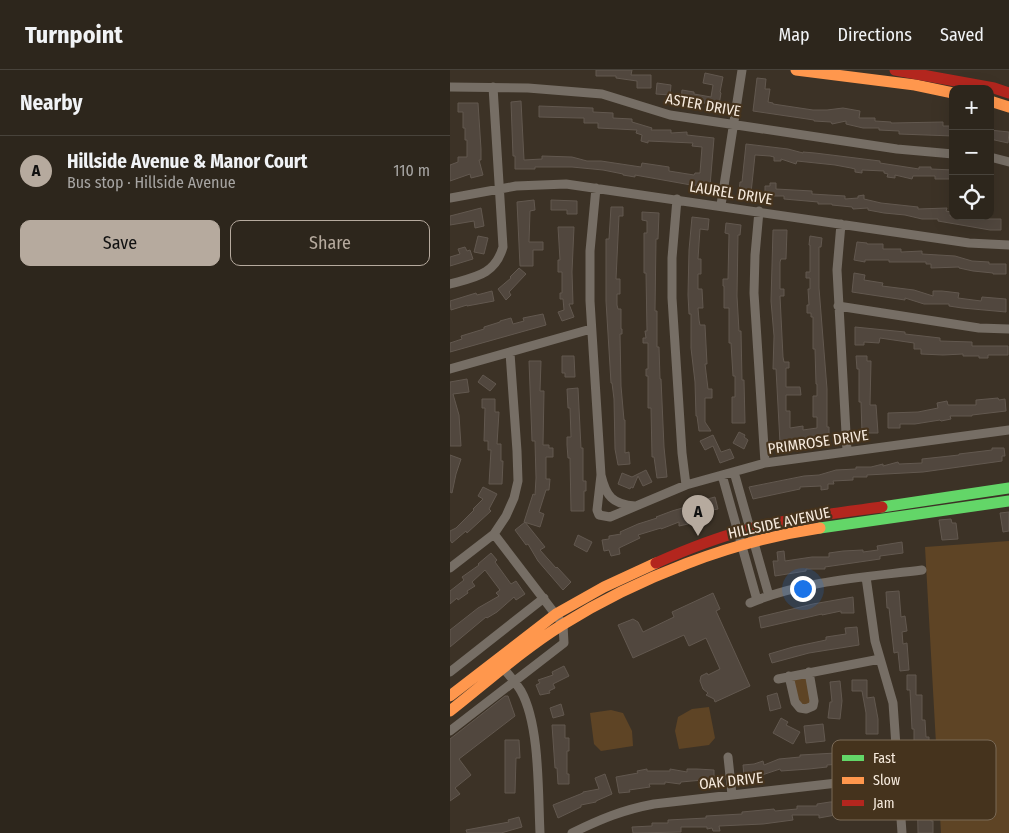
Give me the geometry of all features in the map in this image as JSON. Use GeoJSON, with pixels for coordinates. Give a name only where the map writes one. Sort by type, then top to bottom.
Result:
{"type":"FeatureCollection","features":[{"type":"Feature","properties":{"kind":"main road"},"geometry":{"type":"LineString","coordinates":[[796,70],[915,85],[949,92]]}},
{"type":"Feature","properties":{"kind":"main road"},"geometry":{"type":"LineString","coordinates":[[895,70],[994,88],[1009,93]]}},
{"type":"Feature","properties":{"kind":"main road"},"geometry":{"type":"LineString","coordinates":[[994,102],[1009,107]]}},
{"type":"Feature","properties":{"kind":"main road","name":"HILLSIDE AVENUE"},"geometry":{"type":"LineString","coordinates":[[450,696],[556,614],[604,587],[682,551],[753,535],[811,517],[1009,488]]}},
{"type":"Feature","properties":{"kind":"main road","name":"HILLSIDE AVENUE"},"geometry":{"type":"LineString","coordinates":[[753,535],[814,529],[1009,501]]}},
{"type":"Feature","properties":{"kind":"main road","name":"HILLSIDE AVENUE"},"geometry":{"type":"LineString","coordinates":[[450,711],[537,642],[562,625],[648,579],[741,538]]}},
{"type":"Feature","properties":{"kind":"street"},"geometry":{"type":"LineString","coordinates":[[721,206],[742,70]]}},
{"type":"Feature","properties":{"kind":"street","name":"ASTER DRIVE"},"geometry":{"type":"LineString","coordinates":[[450,87],[493,87],[602,94],[670,115],[896,149],[949,154]]}},
{"type":"Feature","properties":{"kind":"street"},"geometry":{"type":"LineString","coordinates":[[450,284],[490,270],[500,258],[503,247],[493,87]]}},
{"type":"Feature","properties":{"kind":"street"},"geometry":{"type":"LineString","coordinates":[[994,158],[1009,162]]}},
{"type":"Feature","properties":{"kind":"street","name":"LAUREL DRIVE"},"geometry":{"type":"LineString","coordinates":[[450,198],[545,183],[566,184],[969,242],[1009,245]]}},
{"type":"Feature","properties":{"kind":"street","name":"PRIMROSE DRIVE"},"geometry":{"type":"LineString","coordinates":[[596,188],[590,251],[591,329],[601,475],[597,506],[599,515],[610,517],[686,485],[765,464],[847,451],[1009,430]]}},
{"type":"Feature","properties":{"kind":"street"},"geometry":{"type":"LineString","coordinates":[[677,199],[672,258],[672,298],[682,453],[686,485]]}},
{"type":"Feature","properties":{"kind":"street"},"geometry":{"type":"LineString","coordinates":[[759,211],[754,293],[765,464]]}},
{"type":"Feature","properties":{"kind":"street"},"geometry":{"type":"LineString","coordinates":[[841,224],[837,270],[847,451]]}},
{"type":"Feature","properties":{"kind":"street"},"geometry":{"type":"LineString","coordinates":[[838,306],[979,328],[1009,329]]}},
{"type":"Feature","properties":{"kind":"street"},"geometry":{"type":"LineString","coordinates":[[450,369],[591,329]]}},
{"type":"Feature","properties":{"kind":"street"},"geometry":{"type":"LineString","coordinates":[[450,568],[494,534],[511,506],[518,481],[518,451],[510,353]]}},
{"type":"Feature","properties":{"kind":"street"},"geometry":{"type":"LineString","coordinates":[[734,472],[769,596]]}},
{"type":"Feature","properties":{"kind":"street","name":"PRIMROSE DRIVE"},"geometry":{"type":"LineString","coordinates":[[601,475],[610,497],[621,503],[638,506]]}},
{"type":"Feature","properties":{"kind":"street"},"geometry":{"type":"LineString","coordinates":[[722,475],[741,538],[754,601],[819,584],[922,570]]}},
{"type":"Feature","properties":{"kind":"street"},"geometry":{"type":"LineString","coordinates":[[450,731],[564,643],[562,625],[556,614],[494,534]]}},
{"type":"Feature","properties":{"kind":"street"},"geometry":{"type":"LineString","coordinates":[[866,578],[875,641],[893,703],[896,740]]}},
{"type":"Feature","properties":{"kind":"street"},"geometry":{"type":"LineString","coordinates":[[450,672],[544,598]]}},
{"type":"Feature","properties":{"kind":"street"},"geometry":{"type":"LineString","coordinates":[[778,679],[880,659]]}},
{"type":"Feature","properties":{"kind":"street"},"geometry":{"type":"LineString","coordinates":[[504,669],[514,680],[526,702],[533,727],[540,833]]}},
{"type":"Feature","properties":{"kind":"street"},"geometry":{"type":"LineString","coordinates":[[789,676],[795,702],[800,708],[811,708],[814,704],[809,672]]}},
{"type":"Feature","properties":{"kind":"street"},"geometry":{"type":"LineString","coordinates":[[728,757],[732,795]]}},
{"type":"Feature","properties":{"kind":"street","name":"OAK DRIVE"},"geometry":{"type":"LineString","coordinates":[[572,833],[608,816],[628,809],[654,804],[832,784]]}},
{"type":"Feature","properties":{"kind":"street"},"geometry":{"type":"LineString","coordinates":[[901,820],[902,833]]}},
{"type":"Feature","properties":{"kind":"shaded area"},"geometry":{"type":"Polygon","coordinates":[[[1009,541],[1009,833],[941,833],[940,820],[996,820],[996,740],[936,740],[925,547],[1009,541]]]}},
{"type":"Feature","properties":{"kind":"shaded area"},"geometry":{"type":"Polygon","coordinates":[[[808,673],[813,703],[801,708],[790,677],[808,673]]]}},
{"type":"Feature","properties":{"kind":"shaded area"},"geometry":{"type":"Polygon","coordinates":[[[709,707],[715,738],[709,745],[679,749],[675,731],[678,717],[692,709],[709,707]]]}},
{"type":"Feature","properties":{"kind":"shaded area"},"geometry":{"type":"Polygon","coordinates":[[[611,710],[623,713],[632,731],[633,746],[601,751],[594,744],[590,713],[611,710]]]}},
{"type":"Feature","properties":{"kind":"building"},"geometry":{"type":"Polygon","coordinates":[[[596,70],[632,70],[631,75],[651,75],[651,88],[637,88],[637,81],[616,78],[616,76],[596,76],[596,70]]]}},
{"type":"Feature","properties":{"kind":"building"},"geometry":{"type":"Polygon","coordinates":[[[705,73],[723,77],[719,105],[681,100],[682,90],[711,97],[713,85],[703,83],[705,73]]]}},
{"type":"Feature","properties":{"kind":"building"},"geometry":{"type":"Polygon","coordinates":[[[757,78],[766,79],[765,89],[770,89],[768,102],[773,104],[813,110],[843,108],[860,111],[859,118],[875,118],[875,121],[891,123],[943,122],[943,126],[949,126],[949,136],[899,134],[899,131],[863,128],[846,124],[846,121],[832,124],[831,122],[753,111],[757,78]]]}},
{"type":"Feature","properties":{"kind":"building"},"geometry":{"type":"Polygon","coordinates":[[[657,83],[671,85],[670,95],[656,94],[657,83]]]}},
{"type":"Feature","properties":{"kind":"building"},"geometry":{"type":"Polygon","coordinates":[[[521,101],[524,160],[542,159],[542,156],[572,157],[587,161],[601,161],[641,167],[642,163],[669,167],[669,171],[694,175],[695,173],[700,173],[702,147],[692,146],[693,143],[648,141],[648,143],[641,141],[642,135],[636,133],[637,130],[598,128],[598,123],[584,123],[584,118],[539,117],[539,106],[593,108],[593,112],[613,113],[613,118],[632,119],[632,122],[652,128],[651,130],[671,130],[671,133],[687,132],[687,135],[714,138],[710,186],[691,185],[635,175],[635,177],[623,175],[603,170],[572,167],[515,169],[511,102],[521,101]]]}},
{"type":"Feature","properties":{"kind":"building"},"geometry":{"type":"Polygon","coordinates":[[[458,103],[478,103],[481,149],[481,160],[479,160],[483,175],[471,178],[470,174],[450,181],[450,165],[458,162],[458,157],[467,157],[467,140],[465,140],[465,128],[463,128],[463,112],[458,112],[458,103]]]}},
{"type":"Feature","properties":{"kind":"building"},"geometry":{"type":"Polygon","coordinates":[[[994,130],[1009,132],[1008,143],[994,140],[994,130]]]}},
{"type":"Feature","properties":{"kind":"building"},"geometry":{"type":"Polygon","coordinates":[[[746,144],[788,149],[803,153],[880,161],[880,163],[919,169],[919,167],[931,167],[931,169],[949,170],[949,179],[935,179],[935,176],[913,176],[912,179],[895,175],[895,178],[887,177],[888,174],[884,173],[884,171],[862,170],[862,173],[855,172],[855,169],[835,165],[797,161],[796,164],[781,159],[781,161],[774,161],[774,157],[770,156],[755,155],[751,193],[739,192],[740,182],[742,182],[746,144]]]}},
{"type":"Feature","properties":{"kind":"building"},"geometry":{"type":"Polygon","coordinates":[[[770,183],[776,183],[776,189],[812,191],[812,194],[845,196],[845,199],[858,198],[858,196],[864,195],[864,199],[918,207],[918,209],[947,208],[949,220],[1001,219],[1001,230],[990,230],[938,221],[938,219],[922,219],[884,213],[868,210],[868,208],[853,209],[852,207],[832,204],[784,199],[784,196],[765,196],[765,186],[770,186],[770,183]]]}},
{"type":"Feature","properties":{"kind":"building"},"geometry":{"type":"Polygon","coordinates":[[[534,200],[535,210],[530,211],[529,242],[543,242],[543,250],[533,250],[533,266],[520,266],[517,202],[534,200]]]}},
{"type":"Feature","properties":{"kind":"building"},"geometry":{"type":"Polygon","coordinates":[[[551,200],[577,201],[577,214],[567,214],[567,210],[551,210],[551,200]]]}},
{"type":"Feature","properties":{"kind":"building"},"geometry":{"type":"Polygon","coordinates":[[[611,207],[623,207],[623,216],[619,216],[616,279],[620,279],[620,294],[617,294],[617,305],[618,309],[621,309],[621,386],[625,420],[625,453],[629,452],[630,464],[618,465],[615,449],[614,399],[611,383],[606,301],[606,239],[609,239],[611,207]]]}},
{"type":"Feature","properties":{"kind":"building"},"geometry":{"type":"Polygon","coordinates":[[[481,208],[484,226],[475,228],[474,221],[450,225],[450,216],[481,208]]]}},
{"type":"Feature","properties":{"kind":"building"},"geometry":{"type":"Polygon","coordinates":[[[642,212],[659,213],[658,239],[656,239],[655,311],[657,311],[657,347],[659,347],[667,477],[657,478],[654,457],[652,457],[651,408],[648,408],[648,376],[646,376],[646,369],[648,369],[648,343],[643,343],[643,338],[646,338],[645,331],[647,331],[644,233],[647,233],[647,221],[642,220],[642,212]]]}},
{"type":"Feature","properties":{"kind":"building"},"geometry":{"type":"Polygon","coordinates":[[[692,217],[709,219],[708,230],[700,229],[698,259],[701,259],[701,274],[698,274],[698,289],[702,289],[703,308],[698,308],[700,325],[705,325],[707,364],[705,364],[708,389],[712,389],[712,398],[705,398],[705,422],[711,431],[699,431],[696,416],[691,348],[691,314],[689,314],[688,295],[692,217]]]}},
{"type":"Feature","properties":{"kind":"building"},"geometry":{"type":"Polygon","coordinates":[[[726,223],[741,225],[740,235],[738,235],[737,296],[739,331],[741,331],[745,423],[732,423],[732,397],[735,397],[735,376],[733,376],[731,343],[729,343],[729,308],[724,308],[723,286],[723,279],[728,279],[729,234],[725,233],[726,223]]]}},
{"type":"Feature","properties":{"kind":"building"},"geometry":{"type":"Polygon","coordinates":[[[558,227],[574,227],[573,304],[569,304],[574,317],[562,321],[558,312],[564,310],[563,299],[560,299],[560,293],[562,293],[562,272],[558,272],[558,260],[560,260],[558,227]]]}},
{"type":"Feature","properties":{"kind":"building"},"geometry":{"type":"Polygon","coordinates":[[[773,230],[787,230],[786,259],[781,259],[780,262],[780,289],[784,289],[784,296],[780,296],[783,357],[784,362],[789,362],[789,368],[786,368],[786,387],[800,387],[801,395],[786,395],[786,411],[790,411],[790,428],[803,426],[803,430],[817,428],[817,417],[813,417],[813,396],[817,396],[817,384],[815,349],[813,349],[813,317],[811,317],[811,313],[807,313],[810,278],[806,278],[806,272],[810,272],[810,236],[822,238],[821,247],[819,247],[819,288],[829,437],[810,437],[810,440],[780,443],[776,369],[773,369],[774,336],[771,301],[773,230]]]}},
{"type":"Feature","properties":{"kind":"building"},"geometry":{"type":"Polygon","coordinates":[[[478,236],[488,238],[484,254],[474,252],[478,236]]]}},
{"type":"Feature","properties":{"kind":"building"},"geometry":{"type":"Polygon","coordinates":[[[857,242],[883,244],[883,249],[901,249],[901,252],[922,251],[922,254],[955,256],[972,261],[989,262],[989,264],[1006,264],[1006,274],[993,274],[959,267],[931,268],[931,264],[926,264],[926,262],[865,260],[865,262],[854,260],[857,242]]]}},
{"type":"Feature","properties":{"kind":"building"},"geometry":{"type":"Polygon","coordinates":[[[465,247],[467,251],[470,250],[473,259],[450,266],[450,257],[460,254],[458,249],[465,247]]]}},
{"type":"Feature","properties":{"kind":"building"},"geometry":{"type":"Polygon","coordinates":[[[519,268],[526,274],[509,292],[511,295],[506,300],[498,289],[519,268]]]}},
{"type":"Feature","properties":{"kind":"building"},"geometry":{"type":"Polygon","coordinates":[[[854,273],[865,275],[864,280],[883,283],[882,286],[914,290],[933,296],[933,291],[942,291],[959,293],[958,298],[981,301],[982,297],[1006,299],[1006,312],[962,308],[949,306],[949,304],[924,304],[905,298],[905,300],[852,292],[854,273]]]}},
{"type":"Feature","properties":{"kind":"building"},"geometry":{"type":"Polygon","coordinates":[[[492,291],[494,301],[467,305],[451,310],[450,301],[476,293],[477,295],[492,291]]]}},
{"type":"Feature","properties":{"kind":"building"},"geometry":{"type":"Polygon","coordinates":[[[543,314],[546,325],[450,352],[450,343],[462,339],[461,336],[511,318],[513,324],[524,321],[523,318],[543,314]]]}},
{"type":"Feature","properties":{"kind":"building"},"geometry":{"type":"Polygon","coordinates":[[[855,327],[905,332],[905,334],[940,338],[940,341],[972,342],[972,346],[1008,346],[1008,355],[988,355],[988,358],[979,358],[979,356],[963,356],[963,354],[921,354],[921,349],[914,349],[914,343],[880,338],[879,343],[864,342],[864,345],[855,345],[855,327]]]}},
{"type":"Feature","properties":{"kind":"building"},"geometry":{"type":"Polygon","coordinates":[[[562,356],[574,356],[575,377],[565,377],[565,373],[562,373],[562,356]]]}},
{"type":"Feature","properties":{"kind":"building"},"geometry":{"type":"Polygon","coordinates":[[[856,356],[867,356],[867,361],[871,361],[870,405],[876,405],[878,433],[862,433],[861,402],[859,402],[859,369],[857,369],[856,356]]]}},
{"type":"Feature","properties":{"kind":"building"},"geometry":{"type":"Polygon","coordinates":[[[529,361],[541,361],[540,391],[544,391],[543,445],[549,445],[549,448],[553,448],[553,457],[546,457],[546,479],[550,479],[549,490],[546,490],[539,512],[544,514],[540,527],[524,522],[533,494],[535,495],[536,478],[535,441],[532,441],[529,361]]]}},
{"type":"Feature","properties":{"kind":"building"},"geometry":{"type":"Polygon","coordinates":[[[483,375],[496,384],[490,391],[478,382],[483,375]]]}},
{"type":"Feature","properties":{"kind":"building"},"geometry":{"type":"Polygon","coordinates":[[[467,379],[469,392],[453,394],[459,415],[461,446],[450,446],[450,382],[467,379]]]}},
{"type":"Feature","properties":{"kind":"building"},"geometry":{"type":"Polygon","coordinates":[[[578,388],[581,448],[583,448],[583,481],[586,481],[586,491],[584,491],[584,511],[571,511],[570,458],[568,458],[567,437],[571,437],[567,389],[578,388]]]}},
{"type":"Feature","properties":{"kind":"building"},"geometry":{"type":"Polygon","coordinates":[[[998,398],[999,400],[1005,399],[1006,411],[972,416],[950,416],[951,419],[941,421],[900,424],[900,428],[888,428],[888,413],[918,412],[938,408],[937,403],[947,401],[948,405],[976,405],[976,400],[998,398]]]}},
{"type":"Feature","properties":{"kind":"building"},"geometry":{"type":"Polygon","coordinates":[[[482,399],[495,399],[495,412],[499,412],[497,444],[501,444],[501,461],[503,461],[502,484],[489,484],[491,450],[488,450],[488,441],[484,441],[485,408],[482,408],[482,399]]]}},
{"type":"Feature","properties":{"kind":"building"},"geometry":{"type":"Polygon","coordinates":[[[739,432],[745,435],[744,437],[748,440],[744,449],[733,443],[739,432]]]}},
{"type":"Feature","properties":{"kind":"building"},"geometry":{"type":"Polygon","coordinates":[[[713,435],[721,452],[730,449],[734,458],[720,463],[713,446],[705,450],[700,441],[713,435]]]}},
{"type":"Feature","properties":{"kind":"building"},"geometry":{"type":"Polygon","coordinates":[[[992,448],[1004,448],[1005,456],[1002,456],[1002,461],[923,472],[853,477],[853,480],[833,481],[834,484],[828,484],[828,489],[821,490],[821,486],[800,487],[800,489],[753,499],[749,487],[804,476],[819,475],[836,470],[856,469],[856,467],[871,467],[883,464],[883,466],[898,462],[899,464],[922,463],[922,459],[992,450],[992,448]]]}},
{"type":"Feature","properties":{"kind":"building"},"geometry":{"type":"Polygon","coordinates":[[[450,455],[461,459],[452,493],[450,492],[450,455]]]}},
{"type":"Feature","properties":{"kind":"building"},"geometry":{"type":"Polygon","coordinates":[[[646,470],[652,482],[643,486],[638,476],[633,488],[631,487],[630,489],[618,484],[622,473],[632,477],[646,470]]]}},
{"type":"Feature","properties":{"kind":"building"},"geometry":{"type":"Polygon","coordinates":[[[483,487],[497,494],[489,509],[491,511],[467,533],[466,531],[452,543],[450,531],[456,528],[483,499],[478,496],[483,487]]]}},
{"type":"Feature","properties":{"kind":"building"},"geometry":{"type":"Polygon","coordinates":[[[715,497],[718,509],[686,515],[688,524],[679,526],[679,522],[638,535],[640,538],[619,548],[620,554],[611,556],[609,550],[604,551],[602,540],[609,539],[609,536],[621,534],[620,532],[638,524],[689,506],[688,504],[715,497]]]}},
{"type":"Feature","properties":{"kind":"building"},"geometry":{"type":"Polygon","coordinates":[[[1009,512],[1009,531],[1003,532],[1000,513],[1009,512]]]}},
{"type":"Feature","properties":{"kind":"building"},"geometry":{"type":"Polygon","coordinates":[[[951,519],[952,523],[956,523],[958,539],[942,540],[939,520],[951,519]]]}},
{"type":"Feature","properties":{"kind":"building"},"geometry":{"type":"Polygon","coordinates":[[[525,522],[545,547],[540,550],[571,582],[563,590],[515,530],[525,522]]]}},
{"type":"Feature","properties":{"kind":"building"},"geometry":{"type":"Polygon","coordinates":[[[578,535],[592,542],[587,552],[574,545],[578,535]]]}},
{"type":"Feature","properties":{"kind":"building"},"geometry":{"type":"Polygon","coordinates":[[[902,542],[903,553],[880,556],[880,559],[825,567],[825,569],[806,569],[806,571],[775,576],[773,561],[778,561],[777,552],[784,551],[785,561],[812,557],[829,557],[829,553],[843,551],[863,550],[863,552],[878,550],[877,546],[902,542]]]}},
{"type":"Feature","properties":{"kind":"building"},"geometry":{"type":"Polygon","coordinates":[[[491,553],[497,560],[495,562],[511,584],[516,581],[525,594],[516,600],[514,597],[450,647],[450,630],[478,608],[499,596],[496,593],[500,590],[485,570],[472,582],[475,586],[467,591],[468,593],[450,604],[450,591],[464,580],[462,577],[479,565],[491,553]]]}},
{"type":"Feature","properties":{"kind":"building"},"geometry":{"type":"Polygon","coordinates":[[[899,591],[901,617],[905,616],[907,631],[902,632],[903,644],[907,643],[909,670],[900,671],[898,652],[894,653],[886,592],[899,591]]]}},
{"type":"Feature","properties":{"kind":"building"},"geometry":{"type":"Polygon","coordinates":[[[713,593],[720,609],[716,611],[750,686],[715,702],[714,699],[706,695],[708,693],[703,689],[700,681],[701,676],[720,669],[706,638],[689,646],[684,635],[633,658],[618,625],[633,619],[638,622],[643,632],[674,617],[672,612],[713,593]]]}},
{"type":"Feature","properties":{"kind":"building"},"geometry":{"type":"Polygon","coordinates":[[[853,597],[854,613],[841,613],[841,611],[822,614],[761,628],[759,617],[853,597]]]}},
{"type":"Feature","properties":{"kind":"building"},"geometry":{"type":"Polygon","coordinates":[[[857,627],[859,645],[809,653],[772,663],[769,654],[826,640],[826,637],[846,634],[845,628],[857,627]]]}},
{"type":"Feature","properties":{"kind":"building"},"geometry":{"type":"Polygon","coordinates":[[[564,666],[569,676],[553,684],[555,688],[549,691],[550,693],[540,695],[536,685],[540,683],[538,680],[553,675],[552,672],[564,666]]]}},
{"type":"Feature","properties":{"kind":"building"},"geometry":{"type":"Polygon","coordinates":[[[907,675],[916,675],[916,695],[922,695],[922,720],[925,720],[926,737],[929,737],[929,740],[914,740],[910,690],[907,690],[907,675]]]}},
{"type":"Feature","properties":{"kind":"building"},"geometry":{"type":"Polygon","coordinates":[[[852,680],[867,680],[867,698],[874,697],[878,719],[878,734],[866,734],[866,713],[862,691],[852,691],[852,680]]]}},
{"type":"Feature","properties":{"kind":"building"},"geometry":{"type":"Polygon","coordinates":[[[840,681],[842,701],[840,719],[828,718],[830,702],[832,702],[830,682],[840,681]]]}},
{"type":"Feature","properties":{"kind":"building"},"geometry":{"type":"Polygon","coordinates":[[[777,693],[781,708],[770,711],[767,696],[777,693]]]}},
{"type":"Feature","properties":{"kind":"building"},"geometry":{"type":"Polygon","coordinates":[[[505,696],[508,696],[515,716],[459,759],[471,775],[455,788],[460,794],[450,801],[450,739],[505,696]]]}},
{"type":"Feature","properties":{"kind":"building"},"geometry":{"type":"Polygon","coordinates":[[[561,704],[564,715],[553,718],[550,708],[561,704]]]}},
{"type":"Feature","properties":{"kind":"building"},"geometry":{"type":"Polygon","coordinates":[[[781,718],[788,722],[786,725],[800,732],[793,744],[773,733],[781,718]]]}},
{"type":"Feature","properties":{"kind":"building"},"geometry":{"type":"Polygon","coordinates":[[[823,724],[825,741],[806,743],[804,726],[823,724]]]}},
{"type":"Feature","properties":{"kind":"building"},"geometry":{"type":"Polygon","coordinates":[[[552,725],[565,725],[565,738],[569,738],[567,774],[569,774],[569,784],[558,784],[552,725]]]}},
{"type":"Feature","properties":{"kind":"building"},"geometry":{"type":"Polygon","coordinates":[[[505,740],[519,740],[520,758],[516,758],[515,793],[505,793],[505,740]]]}},
{"type":"Feature","properties":{"kind":"building"},"geometry":{"type":"Polygon","coordinates":[[[832,753],[832,765],[809,769],[781,771],[780,769],[762,775],[744,776],[743,765],[763,761],[764,765],[779,759],[800,757],[800,755],[832,753]]]}},
{"type":"Feature","properties":{"kind":"building"},"geometry":{"type":"Polygon","coordinates":[[[647,769],[647,771],[670,771],[670,769],[687,772],[687,769],[714,770],[714,782],[703,782],[703,780],[681,782],[680,784],[665,782],[665,784],[649,784],[650,787],[619,793],[616,777],[638,773],[637,771],[647,769]]]}},
{"type":"Feature","properties":{"kind":"building"},"geometry":{"type":"Polygon","coordinates":[[[605,774],[612,794],[596,802],[581,805],[581,807],[558,818],[553,805],[583,792],[599,789],[595,778],[605,774]]]}},
{"type":"Feature","properties":{"kind":"building"},"geometry":{"type":"Polygon","coordinates":[[[832,802],[832,816],[819,818],[819,815],[792,815],[793,820],[763,824],[719,826],[720,831],[713,831],[712,828],[707,829],[707,827],[681,827],[681,832],[633,833],[632,827],[652,826],[652,823],[668,823],[668,820],[706,818],[706,816],[742,814],[742,812],[774,809],[775,811],[797,809],[797,806],[817,806],[817,804],[832,802]]]}},
{"type":"Feature","properties":{"kind":"building"},"geometry":{"type":"Polygon","coordinates":[[[519,817],[522,827],[501,833],[467,833],[466,830],[509,822],[508,820],[519,817]]]}},
{"type":"Feature","properties":{"kind":"building"},"geometry":{"type":"Polygon","coordinates":[[[918,820],[933,821],[933,833],[918,833],[918,820]]]}},
{"type":"Feature","properties":{"kind":"traffic: fast"},"geometry":{"type":"LineString","coordinates":[[882,507],[1009,488]]}},
{"type":"Feature","properties":{"kind":"traffic: fast"},"geometry":{"type":"LineString","coordinates":[[820,528],[1009,501]]}},
{"type":"Feature","properties":{"kind":"traffic: slow"},"geometry":{"type":"LineString","coordinates":[[796,70],[915,85],[949,92]]}},
{"type":"Feature","properties":{"kind":"traffic: slow"},"geometry":{"type":"LineString","coordinates":[[994,102],[1009,107]]}},
{"type":"Feature","properties":{"kind":"traffic: slow"},"geometry":{"type":"LineString","coordinates":[[450,711],[547,635],[591,608],[622,592],[653,577],[719,552],[753,542],[820,528]]}},
{"type":"Feature","properties":{"kind":"traffic: slow"},"geometry":{"type":"LineString","coordinates":[[450,696],[556,614],[604,587],[656,563]]}},
{"type":"Feature","properties":{"kind":"traffic: jam"},"geometry":{"type":"LineString","coordinates":[[895,70],[994,88],[1009,93]]}},
{"type":"Feature","properties":{"kind":"traffic: jam"},"geometry":{"type":"LineString","coordinates":[[656,563],[734,533],[779,522],[882,507]]}},
{"type":"Feature","properties":{"kind":"place","name":"Hillside Avenue & Manor Court"},"geometry":{"type":"Point","coordinates":[698,536]}}]}
